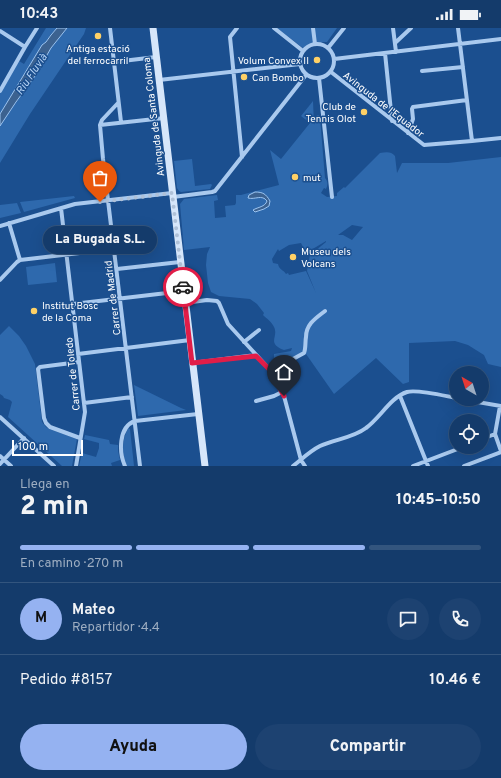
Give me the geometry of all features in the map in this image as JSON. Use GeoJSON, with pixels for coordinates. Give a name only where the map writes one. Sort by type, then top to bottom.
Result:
{"type":"FeatureCollection","features":[{"type":"Feature","properties":{"kind":"main road","name":"Avinguda de Santa Coloma"},"geometry":{"type":"LineString","coordinates":[[153,28],[205,466]]}},
{"type":"Feature","properties":{"kind":"street"},"geometry":{"type":"LineString","coordinates":[[0,90],[37,28]]}},
{"type":"Feature","properties":{"kind":"street"},"geometry":{"type":"LineString","coordinates":[[110,28],[121,122]]}},
{"type":"Feature","properties":{"kind":"street"},"geometry":{"type":"LineString","coordinates":[[237,28],[230,37],[242,157]]}},
{"type":"Feature","properties":{"kind":"street"},"geometry":{"type":"LineString","coordinates":[[274,28],[303,51]]}},
{"type":"Feature","properties":{"kind":"street"},"geometry":{"type":"LineString","coordinates":[[313,28],[315,44]]}},
{"type":"Feature","properties":{"kind":"street"},"geometry":{"type":"LineString","coordinates":[[328,48],[344,28]]}},
{"type":"Feature","properties":{"kind":"street"},"geometry":{"type":"LineString","coordinates":[[393,28],[396,52]]}},
{"type":"Feature","properties":{"kind":"street"},"geometry":{"type":"LineString","coordinates":[[395,43],[411,28]]}},
{"type":"Feature","properties":{"kind":"street"},"geometry":{"type":"LineString","coordinates":[[458,28],[472,141]]}},
{"type":"Feature","properties":{"kind":"street"},"geometry":{"type":"LineString","coordinates":[[0,31],[25,47]]}},
{"type":"Feature","properties":{"kind":"street"},"geometry":{"type":"LineString","coordinates":[[334,59],[501,39]]}},
{"type":"Feature","properties":{"kind":"street"},"geometry":{"type":"LineString","coordinates":[[315,44],[322,44],[328,48],[333,54],[334,59],[333,67],[330,72],[319,78],[312,78],[306,75],[301,69],[300,64],[300,56],[303,51],[309,46],[315,44]]}},
{"type":"Feature","properties":{"kind":"street"},"geometry":{"type":"LineString","coordinates":[[385,53],[392,121]]}},
{"type":"Feature","properties":{"kind":"street"},"geometry":{"type":"LineString","coordinates":[[114,62],[156,57]]}},
{"type":"Feature","properties":{"kind":"street"},"geometry":{"type":"LineString","coordinates":[[159,80],[300,64]]}},
{"type":"Feature","properties":{"kind":"street"},"geometry":{"type":"LineString","coordinates":[[422,71],[463,66]]}},
{"type":"Feature","properties":{"kind":"street","name":"Avinguda de l'Equador"},"geometry":{"type":"LineString","coordinates":[[330,72],[424,145],[501,138]]}},
{"type":"Feature","properties":{"kind":"street"},"geometry":{"type":"LineString","coordinates":[[0,226],[75,204],[214,192],[306,75]]}},
{"type":"Feature","properties":{"kind":"street"},"geometry":{"type":"LineString","coordinates":[[319,78],[332,197]]}},
{"type":"Feature","properties":{"kind":"street"},"geometry":{"type":"LineString","coordinates":[[408,133],[413,119],[413,107],[467,100]]}},
{"type":"Feature","properties":{"kind":"street"},"geometry":{"type":"LineString","coordinates":[[100,125],[102,120],[118,103]]}},
{"type":"Feature","properties":{"kind":"street"},"geometry":{"type":"LineString","coordinates":[[100,125],[164,118]]}},
{"type":"Feature","properties":{"kind":"street","name":"Carrer de Madrid"},"geometry":{"type":"LineString","coordinates":[[100,125],[140,466]]}},
{"type":"Feature","properties":{"kind":"street","name":"Carrer de Toledo"},"geometry":{"type":"LineString","coordinates":[[61,208],[85,412],[76,466]]}},
{"type":"Feature","properties":{"kind":"street"},"geometry":{"type":"LineString","coordinates":[[9,223],[20,260]]}},
{"type":"Feature","properties":{"kind":"street"},"geometry":{"type":"LineString","coordinates":[[0,280],[20,260],[114,248]]}},
{"type":"Feature","properties":{"kind":"street"},"geometry":{"type":"LineString","coordinates":[[117,269],[180,262]]}},
{"type":"Feature","properties":{"kind":"street"},"geometry":{"type":"LineString","coordinates":[[73,304],[184,290]]}},
{"type":"Feature","properties":{"kind":"street"},"geometry":{"type":"LineString","coordinates":[[185,303],[217,300],[228,324],[271,371],[282,392],[300,460],[305,466]]}},
{"type":"Feature","properties":{"kind":"street"},"geometry":{"type":"LineString","coordinates":[[271,371],[304,353],[308,327],[325,311]]}},
{"type":"Feature","properties":{"kind":"street"},"geometry":{"type":"LineString","coordinates":[[244,342],[259,330]]}},
{"type":"Feature","properties":{"kind":"street"},"geometry":{"type":"LineString","coordinates":[[78,354],[190,340]]}},
{"type":"Feature","properties":{"kind":"street"},"geometry":{"type":"LineString","coordinates":[[192,363],[256,356]]}},
{"type":"Feature","properties":{"kind":"street"},"geometry":{"type":"LineString","coordinates":[[79,362],[40,367],[38,369],[44,418],[46,423],[52,428],[80,438]]}},
{"type":"Feature","properties":{"kind":"street"},"geometry":{"type":"LineString","coordinates":[[293,466],[321,446],[358,433],[366,428],[391,403],[408,392],[414,391],[449,397]]}},
{"type":"Feature","properties":{"kind":"street"},"geometry":{"type":"LineString","coordinates":[[256,401],[282,392]]}},
{"type":"Feature","properties":{"kind":"street"},"geometry":{"type":"LineString","coordinates":[[400,396],[427,464]]}},
{"type":"Feature","properties":{"kind":"street"},"geometry":{"type":"LineString","coordinates":[[84,403],[132,397]]}},
{"type":"Feature","properties":{"kind":"street"},"geometry":{"type":"LineString","coordinates":[[464,466],[501,452],[495,434],[500,406],[489,404]]}},
{"type":"Feature","properties":{"kind":"street"},"geometry":{"type":"LineString","coordinates":[[125,466],[121,455],[122,439],[127,427],[131,423],[135,421],[198,414]]}},
{"type":"Feature","properties":{"kind":"street"},"geometry":{"type":"LineString","coordinates":[[0,417],[54,466]]}},
{"type":"Feature","properties":{"kind":"street"},"geometry":{"type":"LineString","coordinates":[[489,436],[495,434]]}},
{"type":"Feature","properties":{"kind":"street"},"geometry":{"type":"LineString","coordinates":[[0,464],[24,438]]}},
{"type":"Feature","properties":{"kind":"street"},"geometry":{"type":"LineString","coordinates":[[413,466],[427,464],[449,454]]}},
{"type":"Feature","properties":{"kind":"street"},"geometry":{"type":"LineString","coordinates":[[0,456],[11,466]]}},
{"type":"Feature","properties":{"kind":"shaded area"},"geometry":{"type":"Polygon","coordinates":[[[46,28],[57,28],[42,45],[0,114],[0,90],[19,61],[24,64],[46,28]]]}},
{"type":"Feature","properties":{"kind":"shaded area"},"geometry":{"type":"Polygon","coordinates":[[[67,28],[86,28],[84,34],[30,114],[0,163],[0,126],[35,76],[51,48],[67,28]]]}},
{"type":"Feature","properties":{"kind":"shaded area"},"geometry":{"type":"Polygon","coordinates":[[[277,28],[337,28],[327,42],[314,43],[303,48],[277,28]]]}},
{"type":"Feature","properties":{"kind":"shaded area"},"geometry":{"type":"Polygon","coordinates":[[[313,101],[314,125],[317,115],[320,117],[325,178],[327,180],[326,189],[324,188],[321,193],[327,197],[337,196],[337,193],[344,187],[345,188],[380,153],[386,152],[395,156],[397,173],[402,163],[448,163],[501,157],[501,367],[488,364],[484,355],[468,345],[455,341],[409,343],[409,382],[403,384],[376,358],[334,394],[306,354],[274,368],[274,354],[291,351],[292,348],[284,350],[276,345],[274,342],[274,327],[263,315],[264,313],[257,304],[250,299],[219,296],[211,292],[208,283],[206,265],[207,254],[210,247],[184,250],[180,204],[184,199],[217,195],[218,200],[214,201],[215,218],[226,217],[225,206],[235,205],[236,195],[279,185],[270,150],[281,159],[310,123],[301,116],[313,101]],[[352,225],[338,235],[343,235],[352,240],[363,227],[352,225]],[[326,241],[306,253],[301,243],[289,245],[279,251],[278,249],[272,259],[273,263],[278,264],[280,269],[289,275],[306,271],[316,293],[307,271],[310,255],[326,241]]]}},
{"type":"Feature","properties":{"kind":"shaded area"},"geometry":{"type":"Polygon","coordinates":[[[192,159],[195,186],[211,184],[210,189],[181,192],[177,188],[174,161],[192,159]]]}},
{"type":"Feature","properties":{"kind":"shaded area"},"geometry":{"type":"Polygon","coordinates":[[[74,196],[75,198],[24,212],[20,202],[74,196]]]}},
{"type":"Feature","properties":{"kind":"shaded area"},"geometry":{"type":"Polygon","coordinates":[[[17,203],[21,213],[0,218],[0,205],[17,203]]]}},
{"type":"Feature","properties":{"kind":"shaded area"},"geometry":{"type":"Polygon","coordinates":[[[55,263],[57,282],[28,285],[26,267],[55,263]]]}},
{"type":"Feature","properties":{"kind":"shaded area"},"geometry":{"type":"Polygon","coordinates":[[[9,326],[26,346],[35,364],[42,422],[49,429],[77,439],[72,466],[62,466],[8,417],[12,402],[0,394],[0,335],[9,326]]]}},
{"type":"Feature","properties":{"kind":"shaded area"},"geometry":{"type":"Polygon","coordinates":[[[134,385],[181,408],[186,410],[138,416],[134,385]]]}},
{"type":"Feature","properties":{"kind":"shaded area"},"geometry":{"type":"Polygon","coordinates":[[[128,428],[130,429],[134,466],[127,466],[123,451],[124,437],[128,428]]]}},
{"type":"Feature","properties":{"kind":"shaded area"},"geometry":{"type":"Polygon","coordinates":[[[85,435],[109,440],[110,444],[118,445],[120,460],[111,463],[112,466],[79,466],[82,453],[96,457],[99,448],[99,443],[84,439],[85,435]]]}},
{"type":"Feature","properties":{"kind":"water","name":"Riu Fluvià"},"geometry":{"type":"Polygon","coordinates":[[[57,28],[67,28],[51,48],[35,76],[0,126],[0,114],[42,45],[57,28]]]}},
{"type":"Feature","properties":{"kind":"water"},"geometry":{"type":"Polygon","coordinates":[[[255,192],[264,194],[270,201],[269,206],[255,212],[253,210],[263,206],[267,201],[263,198],[248,198],[249,195],[255,192]]]}},
{"type":"Feature","properties":{"kind":"way so far"},"geometry":{"type":"LineString","coordinates":[[100,202],[172,193],[183,287]]}},
{"type":"Feature","properties":{"kind":"place","name":"Antiga estació del ferrocarril"},"geometry":{"type":"Point","coordinates":[98,36]}},
{"type":"Feature","properties":{"kind":"place","name":"Volum Convex II"},"geometry":{"type":"Point","coordinates":[317,60]}},
{"type":"Feature","properties":{"kind":"place","name":"Can Bombo"},"geometry":{"type":"Point","coordinates":[244,77]}},
{"type":"Feature","properties":{"kind":"place","name":"Club de Tennis Olot"},"geometry":{"type":"Point","coordinates":[364,112]}},
{"type":"Feature","properties":{"kind":"place","name":"mut"},"geometry":{"type":"Point","coordinates":[295,177]}},
{"type":"Feature","properties":{"kind":"place","name":"La Bugada S.L."},"geometry":{"type":"Point","coordinates":[100,202]}},
{"type":"Feature","properties":{"kind":"place","name":"Museu dels Volcans"},"geometry":{"type":"Point","coordinates":[293,257]}},
{"type":"Feature","properties":{"kind":"place","name":"Institut Bosc de la Coma"},"geometry":{"type":"Point","coordinates":[34,311]}},
{"type":"Feature","properties":{"kind":"route"},"geometry":{"type":"LineString","coordinates":[[183,287],[192,363],[256,356],[271,371],[284,396]]}}]}
